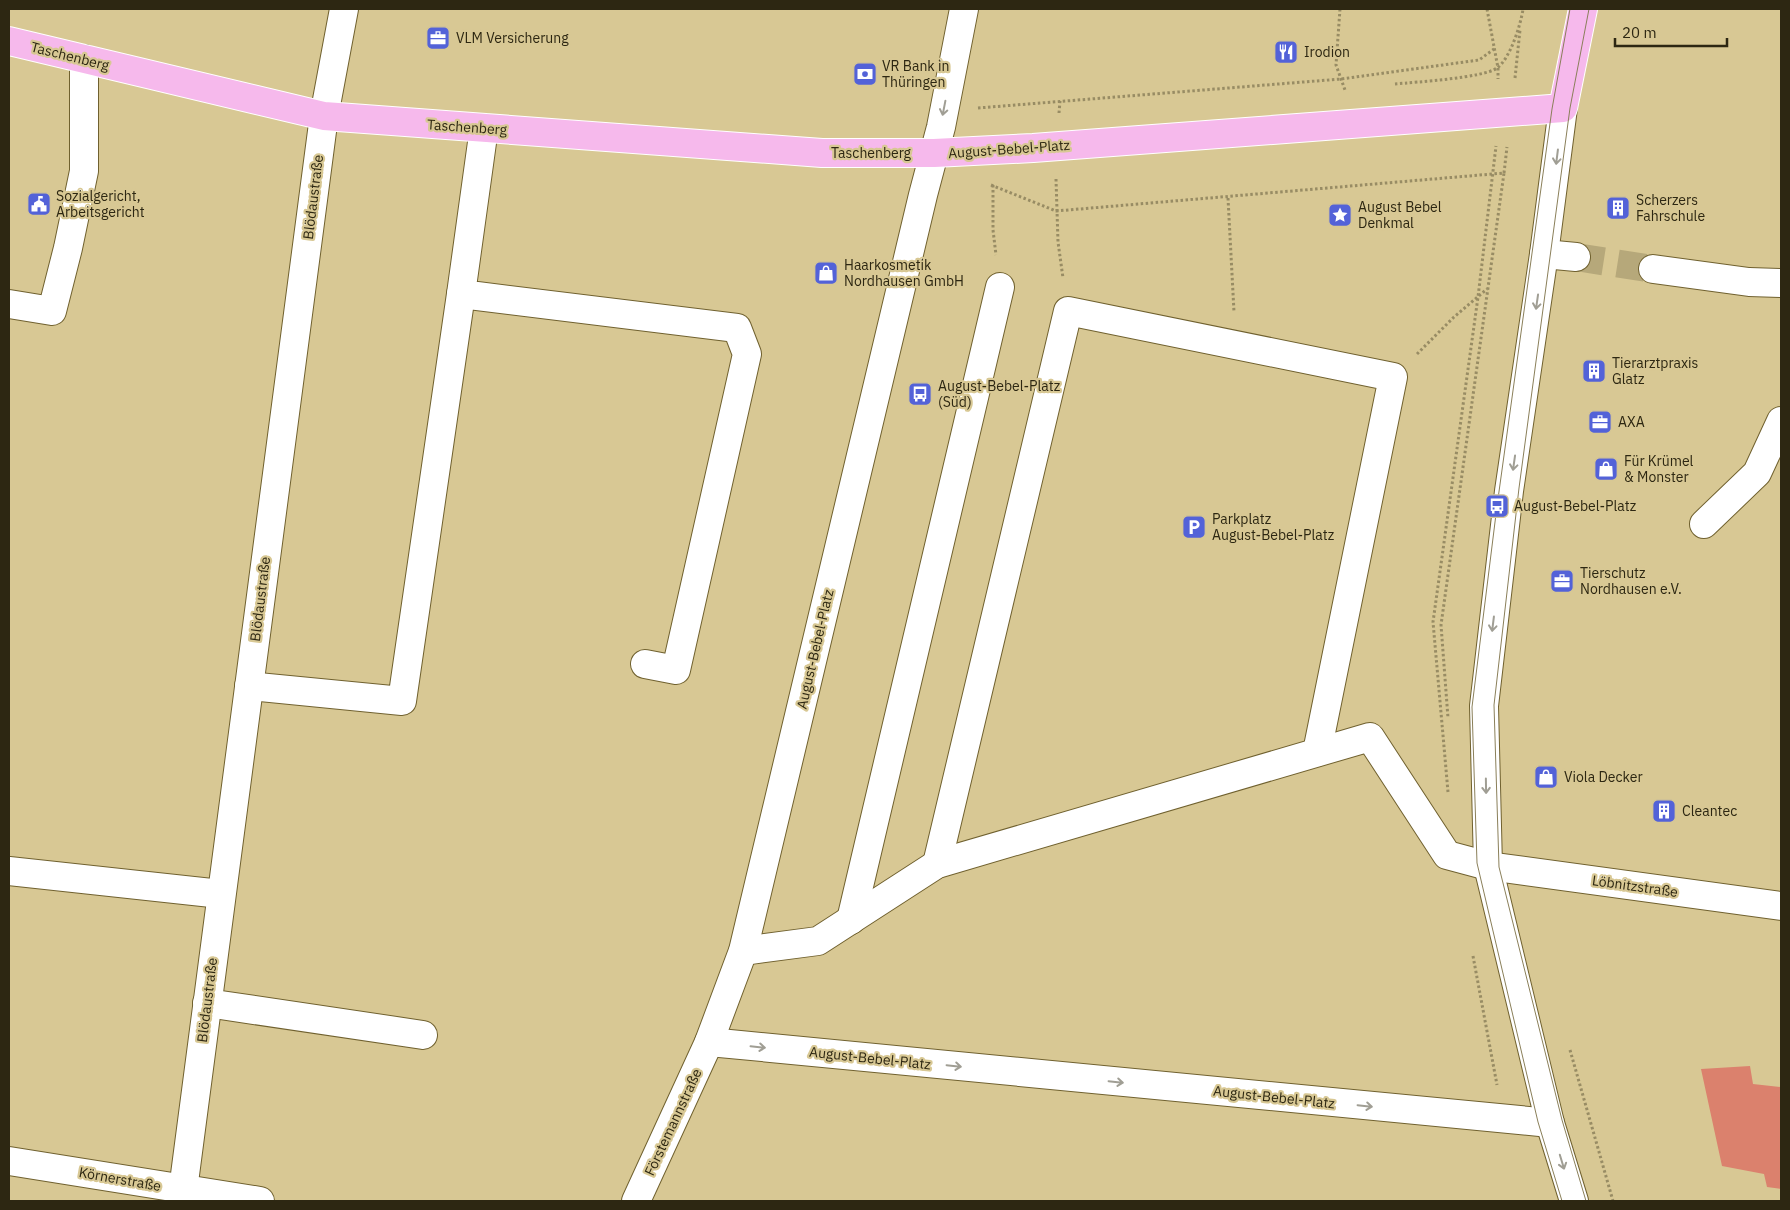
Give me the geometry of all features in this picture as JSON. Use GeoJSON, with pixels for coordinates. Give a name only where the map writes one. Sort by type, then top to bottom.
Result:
{"type":"FeatureCollection","features":[{"type":"Feature","properties":{"kind":"main road"},"geometry":{"type":"LineString","coordinates":[[1563,108],[1583,9]]}},
{"type":"Feature","properties":{"kind":"main road","name":"Taschenberg"},"geometry":{"type":"LineString","coordinates":[[9,41],[324,116],[822,153],[934,153]]}},
{"type":"Feature","properties":{"kind":"main road","name":"August-Bebel-Platz"},"geometry":{"type":"LineString","coordinates":[[934,153],[1056,146],[1563,108]]}},
{"type":"Feature","properties":{"kind":"street","name":"Blödaustraße"},"geometry":{"type":"LineString","coordinates":[[183,1190],[324,116],[344,9]]}},
{"type":"Feature","properties":{"kind":"street"},"geometry":{"type":"LineString","coordinates":[[934,153],[964,9]]}},
{"type":"Feature","properties":{"kind":"street"},"geometry":{"type":"LineString","coordinates":[[9,304],[52,311],[68,248],[84,171],[84,59]]}},
{"type":"Feature","properties":{"kind":"street"},"geometry":{"type":"LineString","coordinates":[[1563,108],[1510,491],[1484,706],[1488,866],[1550,1123],[1574,1201]]}},
{"type":"Feature","properties":{"kind":"street"},"geometry":{"type":"LineString","coordinates":[[249,686],[402,701],[484,128]]}},
{"type":"Feature","properties":{"kind":"street","name":"August-Bebel-Platz"},"geometry":{"type":"LineString","coordinates":[[934,153],[743,950],[709,1042],[1550,1123]]}},
{"type":"Feature","properties":{"kind":"street"},"geometry":{"type":"LineString","coordinates":[[1544,254],[1576,258]]}},
{"type":"Feature","properties":{"kind":"street"},"geometry":{"type":"LineString","coordinates":[[1653,269],[1749,282],[1781,284]]}},
{"type":"Feature","properties":{"kind":"street"},"geometry":{"type":"LineString","coordinates":[[852,920],[1000,287]]}},
{"type":"Feature","properties":{"kind":"street"},"geometry":{"type":"LineString","coordinates":[[461,294],[737,328],[747,354],[676,670],[645,664]]}},
{"type":"Feature","properties":{"kind":"street"},"geometry":{"type":"LineString","coordinates":[[743,950],[818,942],[937,864],[1317,752],[1394,378],[1068,312],[937,864]]}},
{"type":"Feature","properties":{"kind":"street"},"geometry":{"type":"LineString","coordinates":[[1704,524],[1757,473],[1781,421]]}},
{"type":"Feature","properties":{"kind":"street","name":"Löbnitzstraße"},"geometry":{"type":"LineString","coordinates":[[1317,752],[1370,737],[1447,855],[1488,866],[1781,906]]}},
{"type":"Feature","properties":{"kind":"street"},"geometry":{"type":"LineString","coordinates":[[9,871],[221,894]]}},
{"type":"Feature","properties":{"kind":"street"},"geometry":{"type":"LineString","coordinates":[[207,1003],[423,1035]]}},
{"type":"Feature","properties":{"kind":"street","name":"Förstemannstraße"},"geometry":{"type":"LineString","coordinates":[[636,1201],[709,1042]]}},
{"type":"Feature","properties":{"kind":"street","name":"Körnerstraße"},"geometry":{"type":"LineString","coordinates":[[9,1161],[260,1201]]}},
{"type":"Feature","properties":{"kind":"path"},"geometry":{"type":"LineString","coordinates":[[1340,9],[1336,65],[1345,90]]}},
{"type":"Feature","properties":{"kind":"path"},"geometry":{"type":"LineString","coordinates":[[1389,85],[1478,74],[1498,68],[1520,26],[1523,9]]}},
{"type":"Feature","properties":{"kind":"path"},"geometry":{"type":"LineString","coordinates":[[944,111],[1341,79],[1479,60],[1494,49]]}},
{"type":"Feature","properties":{"kind":"path"},"geometry":{"type":"LineString","coordinates":[[1336,91],[1354,90]]}},
{"type":"Feature","properties":{"kind":"path"},"geometry":{"type":"LineString","coordinates":[[1060,101],[1056,146],[1056,211],[1058,242],[1068,312]]}},
{"type":"Feature","properties":{"kind":"path"},"geometry":{"type":"LineString","coordinates":[[1049,113],[1068,112]]}},
{"type":"Feature","properties":{"kind":"path"},"geometry":{"type":"LineString","coordinates":[[993,185],[993,230],[1000,287]]}},
{"type":"Feature","properties":{"kind":"path"},"geometry":{"type":"LineString","coordinates":[[1228,198],[1236,346]]}},
{"type":"Feature","properties":{"kind":"path"},"geometry":{"type":"LineString","coordinates":[[1394,378],[1454,317],[1487,289]]}},
{"type":"Feature","properties":{"kind":"path"},"geometry":{"type":"LineString","coordinates":[[1567,1042],[1613,1201]]}},
{"type":"Feature","properties":{"kind":"shaded area"},"geometry":{"type":"Polygon","coordinates":[[[1750,1066],[1753,1084],[1781,1087],[1781,1189],[1767,1187],[1764,1174],[1722,1166],[1701,1069],[1750,1066]]]}},
{"type":"Feature","properties":{"kind":"tunnel"},"geometry":{"type":"LineString","coordinates":[[1576,257],[1653,269]]}},
{"type":"Feature","properties":{"kind":"tram line"},"geometry":{"type":"LineString","coordinates":[[1562,1201],[1538,1122],[1477,863],[1472,707],[1497,506],[1552,109],[1570,9]]}},
{"type":"Feature","properties":{"kind":"tram line"},"geometry":{"type":"LineString","coordinates":[[1586,1201],[1562,1120],[1499,867],[1494,705],[1519,488],[1570,108],[1589,9]]}},
{"type":"Feature","properties":{"kind":"place","name":"VLM Versicherung"},"geometry":{"type":"Point","coordinates":[438,38]}},
{"type":"Feature","properties":{"kind":"place","name":"Irodion"},"geometry":{"type":"Point","coordinates":[1286,52]}},
{"type":"Feature","properties":{"kind":"place","name":"VR Bank in Thüringen"},"geometry":{"type":"Point","coordinates":[865,74]}},
{"type":"Feature","properties":{"kind":"place","name":"Sozialgericht, Arbeitsgericht"},"geometry":{"type":"Point","coordinates":[39,204]}},
{"type":"Feature","properties":{"kind":"place","name":"Scherzers Fahrschule"},"geometry":{"type":"Point","coordinates":[1618,208]}},
{"type":"Feature","properties":{"kind":"place","name":"August Bebel Denkmal"},"geometry":{"type":"Point","coordinates":[1340,215]}},
{"type":"Feature","properties":{"kind":"place","name":"Haarkosmetik Nordhausen GmbH"},"geometry":{"type":"Point","coordinates":[826,273]}},
{"type":"Feature","properties":{"kind":"place","name":"Tierarztpraxis Glatz"},"geometry":{"type":"Point","coordinates":[1594,371]}},
{"type":"Feature","properties":{"kind":"place","name":"August-Bebel-Platz (Süd)"},"geometry":{"type":"Point","coordinates":[920,394]}},
{"type":"Feature","properties":{"kind":"place","name":"AXA"},"geometry":{"type":"Point","coordinates":[1600,422]}},
{"type":"Feature","properties":{"kind":"place","name":"Für Krümel & Monster"},"geometry":{"type":"Point","coordinates":[1606,469]}},
{"type":"Feature","properties":{"kind":"place","name":"August-Bebel-Platz"},"geometry":{"type":"Point","coordinates":[1497,506]}},
{"type":"Feature","properties":{"kind":"place","name":"Parkplatz August-Bebel-Platz"},"geometry":{"type":"Point","coordinates":[1194,527]}},
{"type":"Feature","properties":{"kind":"place","name":"Tierschutz Nordhausen e.V."},"geometry":{"type":"Point","coordinates":[1562,581]}},
{"type":"Feature","properties":{"kind":"place","name":"Viola Decker"},"geometry":{"type":"Point","coordinates":[1546,777]}},
{"type":"Feature","properties":{"kind":"place","name":"Cleantec"},"geometry":{"type":"Point","coordinates":[1664,811]}}]}
